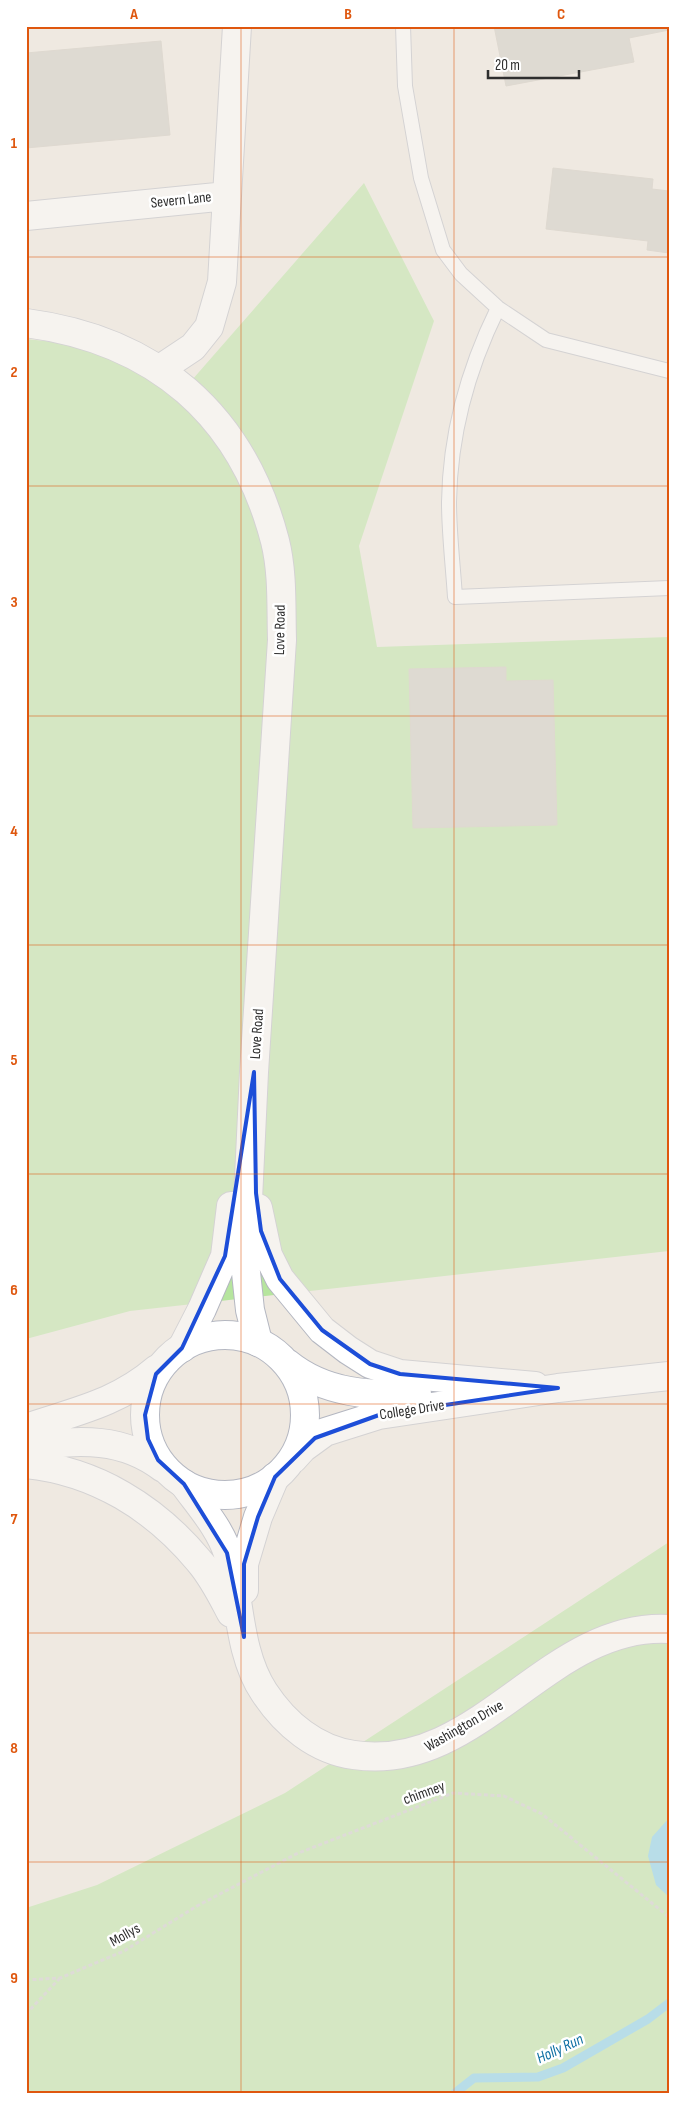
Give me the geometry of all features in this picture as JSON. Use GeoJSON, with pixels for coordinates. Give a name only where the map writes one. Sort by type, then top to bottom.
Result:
{"type":"FeatureCollection","features":[{"type":"Feature","properties":{"kind":"street"},"geometry":{"type":"LineString","coordinates":[[227,196],[237,26]]}},
{"type":"Feature","properties":{"kind":"street","name":"Severn Lane"},"geometry":{"type":"LineString","coordinates":[[26,216],[227,196],[222,282],[209,327],[193,347],[160,369]]}},
{"type":"Feature","properties":{"kind":"street","name":"Love Road"},"geometry":{"type":"LineString","coordinates":[[26,323],[86,334],[127,351],[160,369],[200,403],[223,431],[252,477],[275,542],[280,579],[282,640],[254,1072],[245,1263],[250,1310],[265,1347]]}},
{"type":"Feature","properties":{"kind":"street"},"geometry":{"type":"LineString","coordinates":[[254,1072],[256,1193],[268,1255],[280,1279],[322,1330],[370,1364],[400,1374],[558,1388]]}},
{"type":"Feature","properties":{"kind":"street","name":"Love Road"},"geometry":{"type":"LineString","coordinates":[[172,1356],[202,1309],[225,1256],[254,1072]]}},
{"type":"Feature","properties":{"kind":"street"},"geometry":{"type":"LineString","coordinates":[[26,1428],[105,1403],[134,1388],[172,1356],[208,1337],[218,1336],[236,1336],[265,1347],[291,1370],[304,1402],[305,1417],[298,1447],[279,1474],[250,1491],[230,1495],[208,1493],[176,1478],[140,1454],[120,1446],[81,1440],[26,1446]]}},
{"type":"Feature","properties":{"kind":"street","name":"College Drive"},"geometry":{"type":"LineString","coordinates":[[265,1347],[310,1379],[338,1390],[360,1394],[385,1396],[558,1388]]}},
{"type":"Feature","properties":{"kind":"street"},"geometry":{"type":"LineString","coordinates":[[172,1356],[148,1394],[145,1422],[151,1446],[176,1478]]}},
{"type":"Feature","properties":{"kind":"street","name":"College Drive"},"geometry":{"type":"LineString","coordinates":[[279,1474],[315,1438],[342,1425],[379,1415],[558,1388],[669,1376]]}},
{"type":"Feature","properties":{"kind":"street","name":"Washington Drive"},"geometry":{"type":"LineString","coordinates":[[26,1464],[71,1472],[102,1483],[140,1505],[171,1531],[200,1562],[215,1584],[244,1637]]}},
{"type":"Feature","properties":{"kind":"street","name":"Washington Drive"},"geometry":{"type":"LineString","coordinates":[[244,1637],[244,1564],[258,1517],[279,1474]]}},
{"type":"Feature","properties":{"kind":"street","name":"Washington Drive"},"geometry":{"type":"LineString","coordinates":[[176,1478],[217,1531],[227,1552],[244,1637],[254,1670],[264,1692],[296,1730],[320,1745],[341,1753],[391,1757],[418,1752],[437,1745],[520,1693],[577,1653],[632,1631],[669,1629]]}},
{"type":"Feature","properties":{"kind":"lane"},"geometry":{"type":"LineString","coordinates":[[403,26],[405,86],[421,178],[443,250],[461,274],[498,308],[546,340],[669,371]]}},
{"type":"Feature","properties":{"kind":"lane"},"geometry":{"type":"LineString","coordinates":[[498,308],[479,346],[456,427],[449,503],[455,597],[669,588]]}},
{"type":"Feature","properties":{"kind":"path","name":"chimney"},"geometry":{"type":"LineString","coordinates":[[197,1906],[296,1854],[453,1793],[504,1796],[542,1814],[669,1917]]}},
{"type":"Feature","properties":{"kind":"path","name":"Mollys"},"geometry":{"type":"LineString","coordinates":[[26,1980],[60,1978],[124,1951],[197,1906]]}},
{"type":"Feature","properties":{"kind":"path","name":"Mollys"},"geometry":{"type":"LineString","coordinates":[[26,2014],[60,1978]]}},
{"type":"Feature","properties":{"kind":"highlighted area"},"geometry":{"type":"Polygon","coordinates":[[[254,1072],[256,1193],[261,1231],[280,1279],[322,1330],[370,1364],[400,1374],[558,1388],[379,1415],[315,1438],[275,1477],[258,1517],[244,1564],[244,1637],[227,1553],[184,1484],[158,1460],[148,1439],[145,1415],[156,1374],[182,1348],[225,1256],[254,1072]]]}},
{"type":"Feature","properties":{"kind":"green space"},"geometry":{"type":"Polygon","coordinates":[[[364,183],[434,321],[359,546],[377,647],[669,637],[669,1251],[130,1311],[26,1339],[26,339],[64,343],[116,361],[178,396],[364,183]]]}},
{"type":"Feature","properties":{"kind":"green space"},"geometry":{"type":"Polygon","coordinates":[[[669,1542],[669,2093],[26,2093],[26,1908],[97,1885],[285,1793],[669,1542]]]}},
{"type":"Feature","properties":{"kind":"water"},"geometry":{"type":"Polygon","coordinates":[[[669,1818],[669,1897],[656,1885],[648,1856],[652,1837],[669,1818]]]}},
{"type":"Feature","properties":{"kind":"building"},"geometry":{"type":"Polygon","coordinates":[[[494,26],[669,26],[669,30],[629,38],[634,62],[506,86],[494,26]]]}},
{"type":"Feature","properties":{"kind":"building"},"geometry":{"type":"Polygon","coordinates":[[[161,41],[170,135],[26,148],[26,53],[161,41]]]}},
{"type":"Feature","properties":{"kind":"building"},"geometry":{"type":"Polygon","coordinates":[[[553,168],[653,179],[652,189],[669,191],[669,253],[647,250],[648,241],[546,229],[553,168]]]}},
{"type":"Feature","properties":{"kind":"building"},"geometry":{"type":"Polygon","coordinates":[[[506,667],[506,681],[553,680],[557,825],[413,828],[409,669],[506,667]]]}},
{"type":"Feature","properties":{"kind":"waterway","name":"Holly Run"},"geometry":{"type":"LineString","coordinates":[[455,2093],[474,2078],[538,2077],[563,2068],[648,2019],[669,2003]]}}]}
